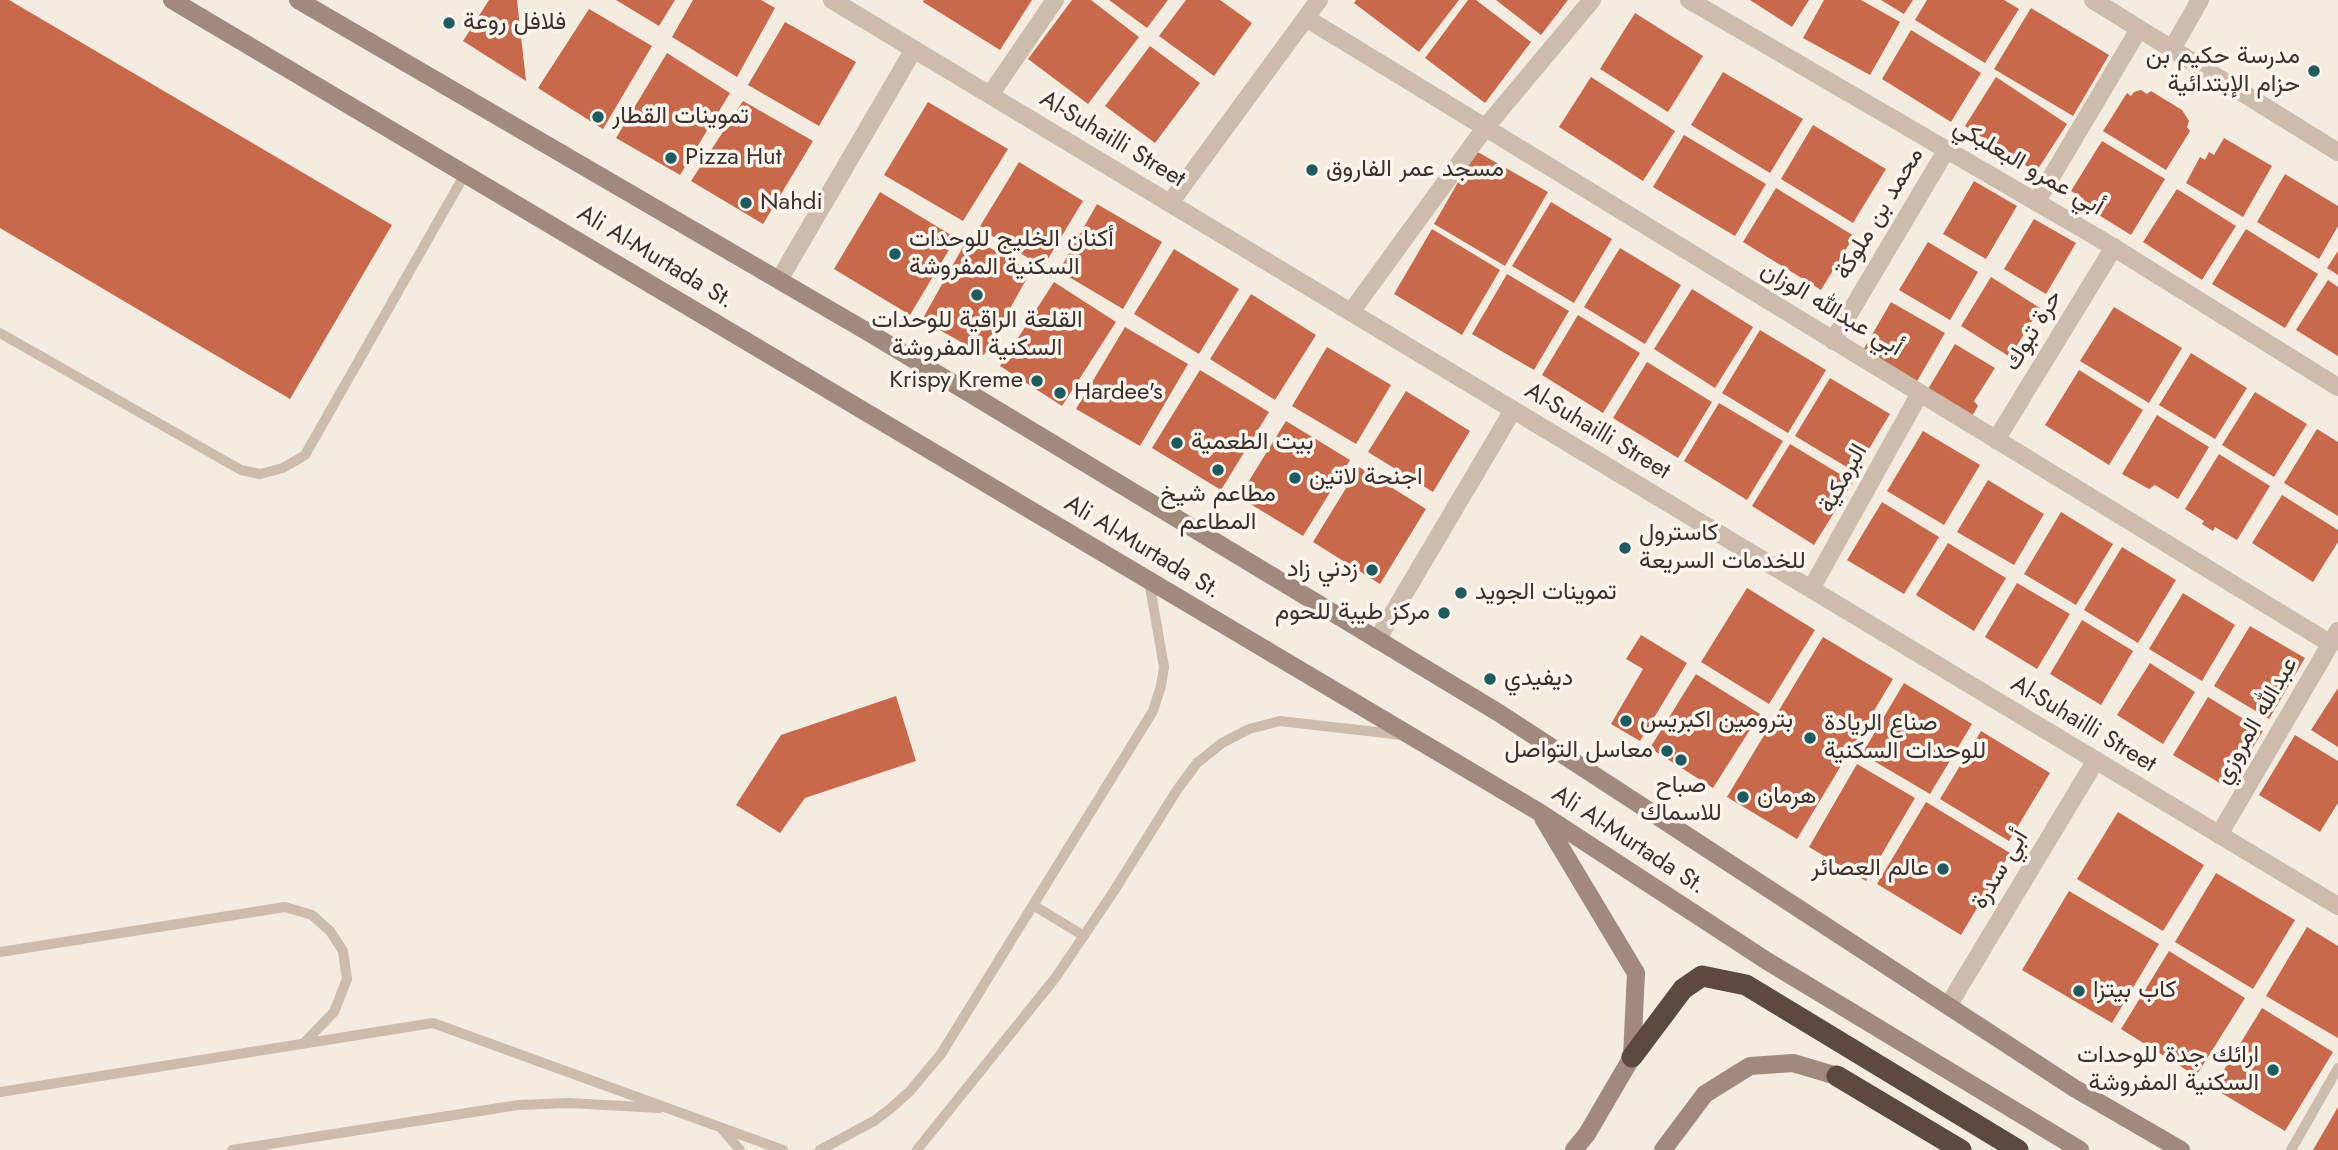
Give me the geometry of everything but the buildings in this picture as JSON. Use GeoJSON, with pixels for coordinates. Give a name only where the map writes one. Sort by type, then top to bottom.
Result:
{"type":"FeatureCollection","features":[{"type":"Feature","properties":{"kind":"highway"},"geometry":{"type":"LineString","coordinates":[[1632,1057],[1683,989],[1702,976],[1746,985],[2018,1150]]}},
{"type":"Feature","properties":{"kind":"highway"},"geometry":{"type":"LineString","coordinates":[[1837,1076],[1961,1150]]}},
{"type":"Feature","properties":{"kind":"main road","name":"Ali Al-Murtada St."},"geometry":{"type":"LineString","coordinates":[[172,0],[1539,812],[1767,961],[2080,1150]]}},
{"type":"Feature","properties":{"kind":"main road","name":"Ali Al-Murtada St."},"geometry":{"type":"LineString","coordinates":[[298,0],[779,281],[1499,713],[2074,1088],[2181,1150]]}},
{"type":"Feature","properties":{"kind":"main road"},"geometry":{"type":"LineString","coordinates":[[1539,812],[1636,973],[1632,1057],[1586,1142],[1574,1150]]}},
{"type":"Feature","properties":{"kind":"main road"},"geometry":{"type":"LineString","coordinates":[[1664,1150],[1706,1094],[1750,1066],[1793,1063],[1837,1076]]}},
{"type":"Feature","properties":{"kind":"street","name":"Al-Suhailli Street"},"geometry":{"type":"LineString","coordinates":[[832,0],[2338,906]]}},
{"type":"Feature","properties":{"kind":"street"},"geometry":{"type":"LineString","coordinates":[[990,95],[1055,0]]}},
{"type":"Feature","properties":{"kind":"street"},"geometry":{"type":"LineString","coordinates":[[1170,203],[1319,0]]}},
{"type":"Feature","properties":{"kind":"street"},"geometry":{"type":"LineString","coordinates":[[1350,312],[1485,128],[1592,0]]}},
{"type":"Feature","properties":{"kind":"street","name":"أبي عمرو البعلبكي"},"geometry":{"type":"LineString","coordinates":[[1689,0],[2037,201],[2338,387]]}},
{"type":"Feature","properties":{"kind":"street"},"geometry":{"type":"LineString","coordinates":[[2093,0],[2338,152]]}},
{"type":"Feature","properties":{"kind":"street"},"geometry":{"type":"LineString","coordinates":[[2172,49],[2200,0]]}},
{"type":"Feature","properties":{"kind":"street","name":"أبي عبدالله الوزان"},"geometry":{"type":"LineString","coordinates":[[1306,18],[1996,440],[2334,638]]}},
{"type":"Feature","properties":{"kind":"street"},"geometry":{"type":"LineString","coordinates":[[2037,201],[2139,29]]}},
{"type":"Feature","properties":{"kind":"street"},"geometry":{"type":"LineString","coordinates":[[779,281],[914,49]]}},
{"type":"Feature","properties":{"kind":"street","name":"محمد بن ملوكة"},"geometry":{"type":"LineString","coordinates":[[1833,341],[1947,149]]}},
{"type":"Feature","properties":{"kind":"street","name":"حرة تبوك"},"geometry":{"type":"LineString","coordinates":[[1996,440],[2114,247]]}},
{"type":"Feature","properties":{"kind":"street","name":"البرمكية"},"geometry":{"type":"LineString","coordinates":[[1811,589],[1920,393]]}},
{"type":"Feature","properties":{"kind":"street"},"geometry":{"type":"LineString","coordinates":[[1377,640],[1513,410]]}},
{"type":"Feature","properties":{"kind":"street","name":"عبدالله المروزي"},"geometry":{"type":"LineString","coordinates":[[2219,835],[2334,638]]}},
{"type":"Feature","properties":{"kind":"street","name":"أبي سدرة"},"geometry":{"type":"LineString","coordinates":[[1948,1006],[2096,761]]}},
{"type":"Feature","properties":{"kind":"lane"},"geometry":{"type":"LineString","coordinates":[[0,332],[241,470],[260,474],[283,468],[305,455],[465,174]]}},
{"type":"Feature","properties":{"kind":"lane"},"geometry":{"type":"LineString","coordinates":[[820,1150],[874,1121],[910,1091],[941,1054],[1153,711],[1164,667],[1149,580]]}},
{"type":"Feature","properties":{"kind":"lane"},"geometry":{"type":"LineString","coordinates":[[917,1150],[1056,977],[1177,790],[1197,764],[1222,743],[1249,729],[1280,721],[1412,737]]}},
{"type":"Feature","properties":{"kind":"lane"},"geometry":{"type":"LineString","coordinates":[[1033,905],[1084,936]]}},
{"type":"Feature","properties":{"kind":"lane"},"geometry":{"type":"LineString","coordinates":[[0,952],[285,906],[312,915],[330,931],[343,951],[347,979],[334,1012],[303,1044]]}},
{"type":"Feature","properties":{"kind":"lane"},"geometry":{"type":"LineString","coordinates":[[0,1092],[433,1023],[783,1150]]}},
{"type":"Feature","properties":{"kind":"lane"},"geometry":{"type":"LineString","coordinates":[[2291,1150],[2338,1068]]}},
{"type":"Feature","properties":{"kind":"lane"},"geometry":{"type":"LineString","coordinates":[[232,1150],[518,1105],[569,1103],[670,1109]]}},
{"type":"Feature","properties":{"kind":"lane"},"geometry":{"type":"LineString","coordinates":[[720,1127],[740,1150]]}},
{"type":"Feature","properties":{"kind":"place","name":"فلافل روعة"},"geometry":{"type":"Point","coordinates":[449,23]}},
{"type":"Feature","properties":{"kind":"place","name":"مدرسة حكيم بن حزام الإبتدائية"},"geometry":{"type":"Point","coordinates":[2314,71]}},
{"type":"Feature","properties":{"kind":"place","name":"تموينات القطار"},"geometry":{"type":"Point","coordinates":[598,117]}},
{"type":"Feature","properties":{"kind":"place","name":"Pizza Hut"},"geometry":{"type":"Point","coordinates":[671,158]}},
{"type":"Feature","properties":{"kind":"place","name":"مسجد عمر الفاروق"},"geometry":{"type":"Point","coordinates":[1312,170]}},
{"type":"Feature","properties":{"kind":"place","name":"Nahdi"},"geometry":{"type":"Point","coordinates":[746,203]}},
{"type":"Feature","properties":{"kind":"place","name":"أكنان الخليج للوحدات السكنية المفروشة"},"geometry":{"type":"Point","coordinates":[895,254]}},
{"type":"Feature","properties":{"kind":"place","name":"القلعة الراقية للوحدات السكنية المفروشة"},"geometry":{"type":"Point","coordinates":[977,295]}},
{"type":"Feature","properties":{"kind":"place","name":"Krispy Kreme"},"geometry":{"type":"Point","coordinates":[1037,381]}},
{"type":"Feature","properties":{"kind":"place","name":"Hardee's"},"geometry":{"type":"Point","coordinates":[1060,393]}},
{"type":"Feature","properties":{"kind":"place","name":"بيت الطعمية"},"geometry":{"type":"Point","coordinates":[1177,443]}},
{"type":"Feature","properties":{"kind":"place","name":"مطاعم شيخ المطاعم"},"geometry":{"type":"Point","coordinates":[1218,470]}},
{"type":"Feature","properties":{"kind":"place","name":"اجنحة لاتين"},"geometry":{"type":"Point","coordinates":[1295,478]}},
{"type":"Feature","properties":{"kind":"place","name":"كاسترول للخدمات السريعة"},"geometry":{"type":"Point","coordinates":[1625,548]}},
{"type":"Feature","properties":{"kind":"place","name":"زدني زاد"},"geometry":{"type":"Point","coordinates":[1372,570]}},
{"type":"Feature","properties":{"kind":"place","name":"تموينات الجويد"},"geometry":{"type":"Point","coordinates":[1461,593]}},
{"type":"Feature","properties":{"kind":"place","name":"مركز طيبة للحوم"},"geometry":{"type":"Point","coordinates":[1444,613]}},
{"type":"Feature","properties":{"kind":"place","name":"ديفيدي"},"geometry":{"type":"Point","coordinates":[1490,679]}},
{"type":"Feature","properties":{"kind":"place","name":"بترومين اكبريس"},"geometry":{"type":"Point","coordinates":[1626,721]}},
{"type":"Feature","properties":{"kind":"place","name":"صناع الريادة للوحدات السكنية"},"geometry":{"type":"Point","coordinates":[1810,738]}},
{"type":"Feature","properties":{"kind":"place","name":"معاسل التواصل"},"geometry":{"type":"Point","coordinates":[1667,751]}},
{"type":"Feature","properties":{"kind":"place","name":"صباح للاسماك"},"geometry":{"type":"Point","coordinates":[1681,760]}},
{"type":"Feature","properties":{"kind":"place","name":"هرمان"},"geometry":{"type":"Point","coordinates":[1743,797]}},
{"type":"Feature","properties":{"kind":"place","name":"عالم العصائر"},"geometry":{"type":"Point","coordinates":[1943,869]}},
{"type":"Feature","properties":{"kind":"place","name":"كاب بيتزا"},"geometry":{"type":"Point","coordinates":[2079,991]}},
{"type":"Feature","properties":{"kind":"place","name":"ارائك جدة للوحدات السكنية المفروشة"},"geometry":{"type":"Point","coordinates":[2273,1070]}}]}
